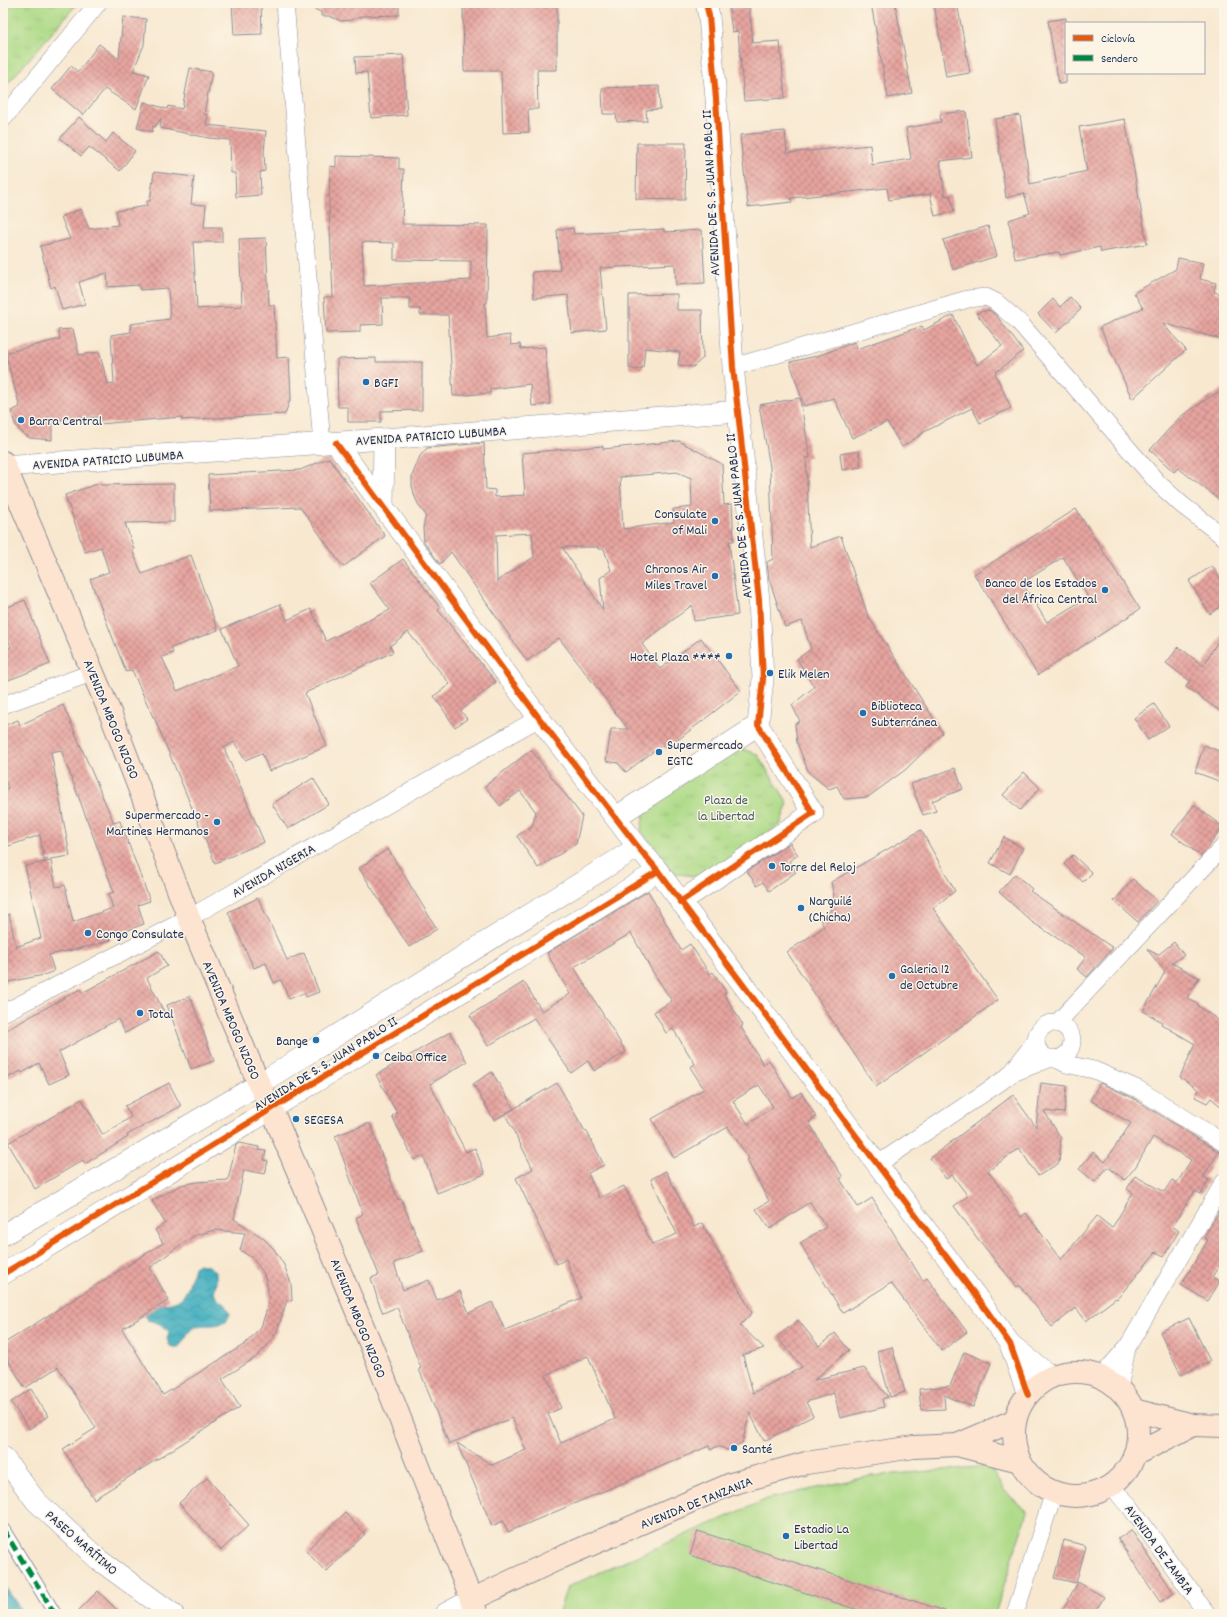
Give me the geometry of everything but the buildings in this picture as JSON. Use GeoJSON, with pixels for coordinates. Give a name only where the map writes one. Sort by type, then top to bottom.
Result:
{"type":"FeatureCollection","features":[{"type":"Feature","properties":{"kind":"main road","name":"AVENIDA MBOGO NZOGO"},"geometry":{"type":"LineString","coordinates":[[3,465],[94,672],[189,918],[373,1350],[474,1607]]}},
{"type":"Feature","properties":{"kind":"main road"},"geometry":{"type":"LineString","coordinates":[[1076,1371],[1110,1382],[1127,1398],[1134,1410],[1137,1425],[1138,1440],[1134,1455],[1124,1472],[1110,1486],[1092,1494],[1073,1496],[1054,1492],[1040,1485],[1029,1474],[1020,1461],[1014,1441],[1016,1420],[1020,1407],[1028,1395],[1038,1384],[1063,1372],[1076,1371]]}},
{"type":"Feature","properties":{"kind":"main road"},"geometry":{"type":"LineString","coordinates":[[1134,1410],[1193,1425],[1224,1426]]}},
{"type":"Feature","properties":{"kind":"main road","name":"AVENIDA DE TANZANIA"},"geometry":{"type":"LineString","coordinates":[[474,1607],[560,1558],[731,1484],[806,1463],[914,1447],[957,1444],[1016,1420]]}},
{"type":"Feature","properties":{"kind":"main road"},"geometry":{"type":"LineString","coordinates":[[1134,1455],[1193,1425]]}},
{"type":"Feature","properties":{"kind":"main road","name":"AVENIDA DE TANZANIA"},"geometry":{"type":"LineString","coordinates":[[957,1444],[1020,1461]]}},
{"type":"Feature","properties":{"kind":"street"},"geometry":{"type":"LineString","coordinates":[[3,119],[98,3]]}},
{"type":"Feature","properties":{"kind":"street"},"geometry":{"type":"LineString","coordinates":[[285,3],[329,443],[383,506],[539,718],[658,871],[987,1311],[1010,1344],[1028,1395]]}},
{"type":"Feature","properties":{"kind":"street","name":"AVENIDA DE S. S. JUAN PABLO II"},"geometry":{"type":"LineString","coordinates":[[706,3],[716,99],[732,367],[759,600],[763,678],[758,725]]}},
{"type":"Feature","properties":{"kind":"street"},"geometry":{"type":"LineString","coordinates":[[732,367],[968,299],[986,297],[996,302],[1019,322],[1158,483],[1182,505],[1224,537]]}},
{"type":"Feature","properties":{"kind":"street","name":"AVENIDA PATRICIO LUBUMBA"},"geometry":{"type":"LineString","coordinates":[[3,465],[384,439],[738,411]]}},
{"type":"Feature","properties":{"kind":"street"},"geometry":{"type":"LineString","coordinates":[[383,506],[384,439]]}},
{"type":"Feature","properties":{"kind":"street"},"geometry":{"type":"LineString","coordinates":[[3,705],[94,672]]}},
{"type":"Feature","properties":{"kind":"street","name":"AVENIDA NIGERIA"},"geometry":{"type":"LineString","coordinates":[[3,1013],[189,918],[539,718]]}},
{"type":"Feature","properties":{"kind":"street"},"geometry":{"type":"LineString","coordinates":[[616,817],[758,725],[813,813],[680,902]]}},
{"type":"Feature","properties":{"kind":"street","name":"AVENIDA DE S. S. JUAN PABLO II"},"geometry":{"type":"LineString","coordinates":[[3,1236],[259,1084],[638,847]]}},
{"type":"Feature","properties":{"kind":"street"},"geometry":{"type":"LineString","coordinates":[[1057,1023],[1223,847]]}},
{"type":"Feature","properties":{"kind":"street","name":"AVENIDA DE S. S. JUAN PABLO II"},"geometry":{"type":"LineString","coordinates":[[3,1274],[272,1110],[658,871]]}},
{"type":"Feature","properties":{"kind":"street"},"geometry":{"type":"LineString","coordinates":[[1010,1074],[1036,1040],[1042,1027],[1051,1023],[1057,1023],[1066,1027],[1072,1041],[1094,1070]]}},
{"type":"Feature","properties":{"kind":"street"},"geometry":{"type":"LineString","coordinates":[[1036,1040],[1039,1050],[1046,1057],[1053,1058],[1066,1064],[1094,1070],[1138,1089],[1224,1143]]}},
{"type":"Feature","properties":{"kind":"street"},"geometry":{"type":"LineString","coordinates":[[878,1164],[1010,1074],[1064,1055],[1068,1051],[1072,1041]]}},
{"type":"Feature","properties":{"kind":"street"},"geometry":{"type":"LineString","coordinates":[[92,1182],[110,1208]]}},
{"type":"Feature","properties":{"kind":"street"},"geometry":{"type":"LineString","coordinates":[[1110,1382],[1128,1346],[1224,1182]]}},
{"type":"Feature","properties":{"kind":"street"},"geometry":{"type":"LineString","coordinates":[[1010,1344],[1051,1377]]}},
{"type":"Feature","properties":{"kind":"street","name":"PASEO MARÍTIMO"},"geometry":{"type":"LineString","coordinates":[[3,1457],[36,1501],[99,1560],[173,1614]]}},
{"type":"Feature","properties":{"kind":"street","name":"AVENIDA DE ZAMBIA"},"geometry":{"type":"LineString","coordinates":[[1110,1486],[1128,1505],[1207,1614]]}},
{"type":"Feature","properties":{"kind":"street"},"geometry":{"type":"LineString","coordinates":[[1015,1614],[1054,1492]]}},
{"type":"Feature","properties":{"kind":"street"},"geometry":{"type":"LineString","coordinates":[[3,1530],[55,1614]]}},
{"type":"Feature","properties":{"kind":"street"},"geometry":{"type":"LineString","coordinates":[[445,1614],[474,1607]]}},
{"type":"Feature","properties":{"kind":"green space"},"geometry":{"type":"Polygon","coordinates":[[[3,3],[78,3],[3,89],[3,3]]]}},
{"type":"Feature","properties":{"kind":"green space","name":"Plaza de la Libertad"},"geometry":{"type":"Polygon","coordinates":[[[736,747],[757,754],[788,803],[780,825],[700,877],[672,873],[641,830],[645,807],[736,747]]]}},
{"type":"Feature","properties":{"kind":"green space","name":"Estadio La Libertad"},"geometry":{"type":"Polygon","coordinates":[[[990,1466],[1004,1490],[1027,1512],[995,1614],[558,1614],[567,1587],[767,1499],[870,1476],[990,1466]]]}},
{"type":"Feature","properties":{"kind":"water"},"geometry":{"type":"Polygon","coordinates":[[[199,1264],[208,1266],[216,1272],[214,1293],[218,1300],[226,1305],[230,1314],[226,1322],[217,1325],[197,1326],[190,1331],[180,1346],[177,1348],[170,1346],[167,1339],[169,1332],[159,1324],[147,1320],[144,1315],[147,1304],[175,1302],[181,1299],[188,1287],[194,1267],[199,1264]]]}},
{"type":"Feature","properties":{"kind":"water"},"geometry":{"type":"Polygon","coordinates":[[[3,1584],[24,1614],[3,1614],[3,1584]]]}},
{"type":"Feature","properties":{"kind":"marked path"},"geometry":{"type":"LineString","coordinates":[[3,1529],[55,1614]]}},
{"type":"Feature","properties":{"kind":"cycle path"},"geometry":{"type":"LineString","coordinates":[[680,902],[813,813],[758,725],[763,679],[759,600],[733,367],[716,99],[709,16],[706,3]]}},
{"type":"Feature","properties":{"kind":"cycle path"},"geometry":{"type":"LineString","coordinates":[[336,443],[539,718],[658,871],[987,1311],[1010,1344],[1028,1395]]}},
{"type":"Feature","properties":{"kind":"cycle path"},"geometry":{"type":"LineString","coordinates":[[3,1274],[658,871]]}},
{"type":"Feature","properties":{"kind":"place","name":"BGFI"},"geometry":{"type":"Point","coordinates":[366,382]}},
{"type":"Feature","properties":{"kind":"place","name":"Barra Central"},"geometry":{"type":"Point","coordinates":[21,420]}},
{"type":"Feature","properties":{"kind":"place","name":"Consulate of Mali"},"geometry":{"type":"Point","coordinates":[715,521]}},
{"type":"Feature","properties":{"kind":"place","name":"Chronos Air Miles Travel"},"geometry":{"type":"Point","coordinates":[715,576]}},
{"type":"Feature","properties":{"kind":"place","name":"Banco de los Estados del África Central"},"geometry":{"type":"Point","coordinates":[1105,590]}},
{"type":"Feature","properties":{"kind":"place","name":"Hotel Plaza ****"},"geometry":{"type":"Point","coordinates":[729,656]}},
{"type":"Feature","properties":{"kind":"place","name":"Elik Melen"},"geometry":{"type":"Point","coordinates":[770,673]}},
{"type":"Feature","properties":{"kind":"place","name":"Biblioteca Subterránea"},"geometry":{"type":"Point","coordinates":[863,713]}},
{"type":"Feature","properties":{"kind":"place","name":"Supermercado EGTC"},"geometry":{"type":"Point","coordinates":[659,752]}},
{"type":"Feature","properties":{"kind":"place","name":"Supermercado - Martines Hermanos"},"geometry":{"type":"Point","coordinates":[217,822]}},
{"type":"Feature","properties":{"kind":"place","name":"Torre del Reloj"},"geometry":{"type":"Point","coordinates":[772,866]}},
{"type":"Feature","properties":{"kind":"place","name":"Narguilé (Chicha)"},"geometry":{"type":"Point","coordinates":[801,908]}},
{"type":"Feature","properties":{"kind":"place","name":"Congo Consulate"},"geometry":{"type":"Point","coordinates":[88,933]}},
{"type":"Feature","properties":{"kind":"place","name":"Galeria 12 de Octubre"},"geometry":{"type":"Point","coordinates":[892,976]}},
{"type":"Feature","properties":{"kind":"place","name":"Total"},"geometry":{"type":"Point","coordinates":[140,1013]}},
{"type":"Feature","properties":{"kind":"place","name":"Bange"},"geometry":{"type":"Point","coordinates":[316,1040]}},
{"type":"Feature","properties":{"kind":"place","name":"Ceiba Office"},"geometry":{"type":"Point","coordinates":[376,1056]}},
{"type":"Feature","properties":{"kind":"place","name":"SEGESA"},"geometry":{"type":"Point","coordinates":[296,1119]}},
{"type":"Feature","properties":{"kind":"place","name":"Santé"},"geometry":{"type":"Point","coordinates":[734,1448]}},
{"type":"Feature","properties":{"kind":"place","name":"Estadio La Libertad"},"geometry":{"type":"Point","coordinates":[786,1536]}}]}
